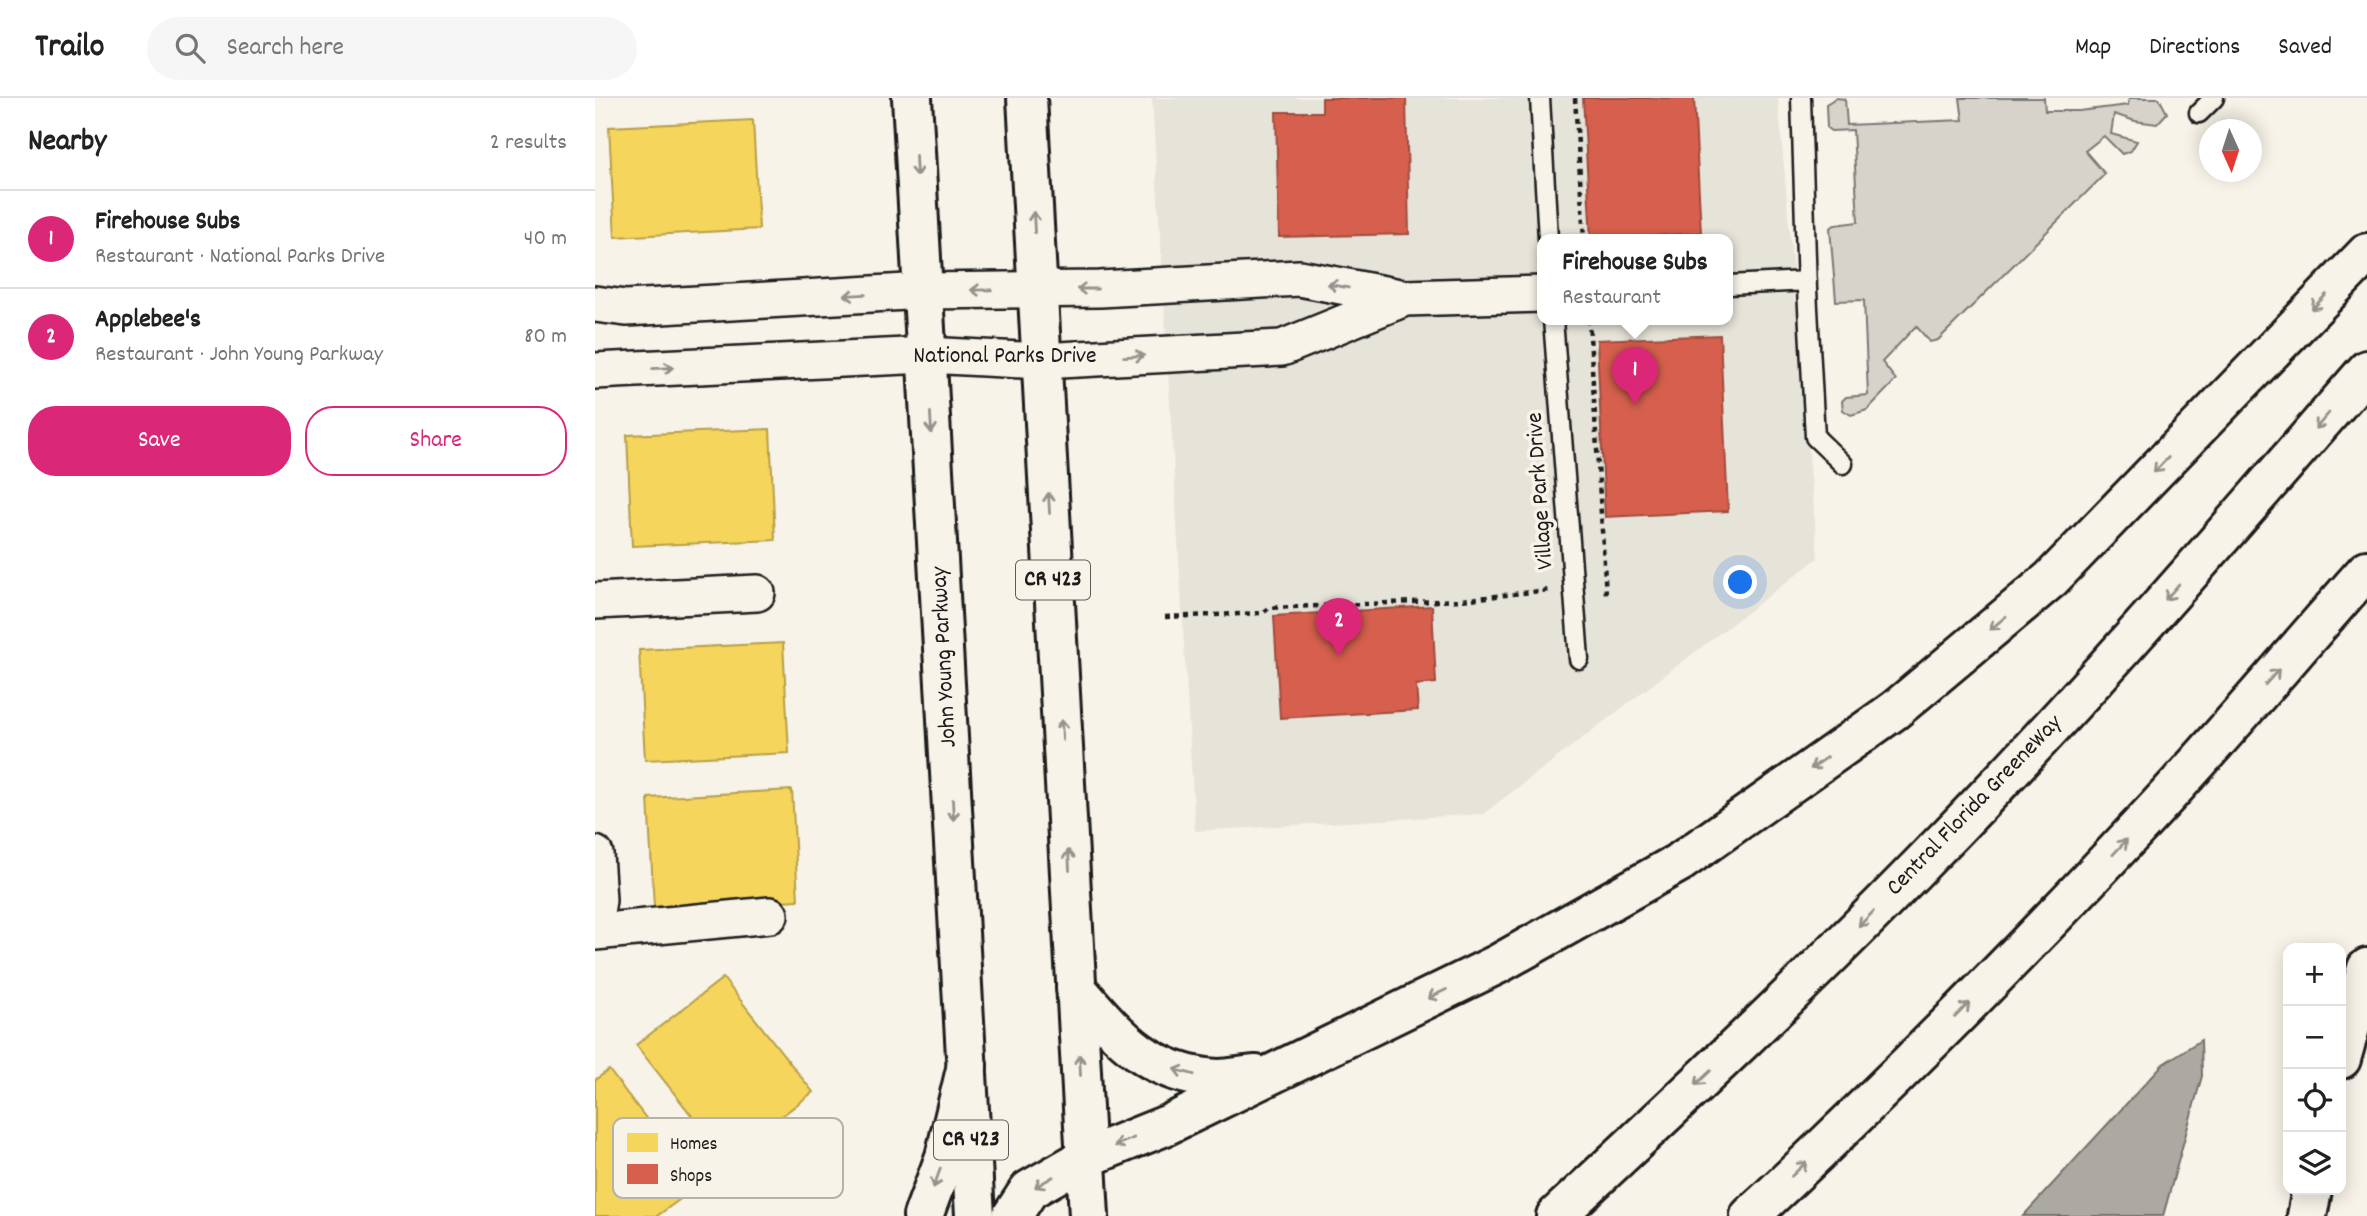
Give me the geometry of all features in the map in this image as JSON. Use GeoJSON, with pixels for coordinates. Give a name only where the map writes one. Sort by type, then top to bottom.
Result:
{"type":"FeatureCollection","features":[{"type":"Feature","properties":{"kind":"highway","name":"John Young Parkway"},"geometry":{"type":"LineString","coordinates":[[912,98],[975,1216]]}},
{"type":"Feature","properties":{"kind":"highway","name":"CR 423"},"geometry":{"type":"LineString","coordinates":[[1027,98],[1089,1216]]}},
{"type":"Feature","properties":{"kind":"highway"},"geometry":{"type":"LineString","coordinates":[[1011,1216],[1029,1190],[1085,1158],[1167,1125],[1498,964],[1680,862],[1895,710],[2051,579],[2367,253]]}},
{"type":"Feature","properties":{"kind":"highway","name":"Central Florida GreeneWay"},"geometry":{"type":"LineString","coordinates":[[1556,1216],[1804,981],[1930,856],[2050,729],[2367,370]]}},
{"type":"Feature","properties":{"kind":"highway"},"geometry":{"type":"LineString","coordinates":[[1750,1216],[2025,947],[2148,817],[2367,570]]}},
{"type":"Feature","properties":{"kind":"highway"},"geometry":{"type":"LineString","coordinates":[[2346,1042],[2367,968]]}},
{"type":"Feature","properties":{"kind":"highway"},"geometry":{"type":"LineString","coordinates":[[1076,988],[1116,1034],[1144,1058],[1181,1073],[1218,1079],[1275,1073]]}},
{"type":"Feature","properties":{"kind":"highway"},"geometry":{"type":"LineString","coordinates":[[923,1216],[945,1157],[967,1065]]}},
{"type":"Feature","properties":{"kind":"highway"},"geometry":{"type":"LineString","coordinates":[[2307,1216],[2311,1195]]}},
{"type":"Feature","properties":{"kind":"street","name":"National Parks Drive"},"geometry":{"type":"LineString","coordinates":[[595,304],[626,308],[923,291],[1100,289],[1299,278],[1405,298],[1537,294]]}},
{"type":"Feature","properties":{"kind":"street","name":"National Parks Drive"},"geometry":{"type":"LineString","coordinates":[[595,371],[927,355],[1041,361],[1282,348],[1405,298]]}},
{"type":"Feature","properties":{"kind":"street"},"geometry":{"type":"LineString","coordinates":[[595,601],[757,593]]}},
{"type":"Feature","properties":{"kind":"street"},"geometry":{"type":"LineString","coordinates":[[595,854],[598,900],[595,919]]}},
{"type":"Feature","properties":{"kind":"street"},"geometry":{"type":"LineString","coordinates":[[595,932],[770,915]]}},
{"type":"Feature","properties":{"kind":"lane"},"geometry":{"type":"LineString","coordinates":[[1540,98],[1548,234]]}},
{"type":"Feature","properties":{"kind":"lane"},"geometry":{"type":"LineString","coordinates":[[1801,98],[1815,436],[1843,464]]}},
{"type":"Feature","properties":{"kind":"lane"},"geometry":{"type":"LineString","coordinates":[[2199,113],[2214,98]]}},
{"type":"Feature","properties":{"kind":"lane"},"geometry":{"type":"LineString","coordinates":[[1733,285],[1807,281]]}},
{"type":"Feature","properties":{"kind":"lane","name":"Village Park Drive"},"geometry":{"type":"LineString","coordinates":[[1553,325],[1579,659]]}},
{"type":"Feature","properties":{"kind":"path"},"geometry":{"type":"LineString","coordinates":[[1575,98],[1584,234]]}},
{"type":"Feature","properties":{"kind":"path"},"geometry":{"type":"LineString","coordinates":[[1589,325],[1606,596]]}},
{"type":"Feature","properties":{"kind":"path"},"geometry":{"type":"LineString","coordinates":[[1165,617],[1263,613],[1269,608],[1461,600],[1605,583]]}},
{"type":"Feature","properties":{"kind":"shaded area"},"geometry":{"type":"Polygon","coordinates":[[[1152,98],[1778,98],[1818,558],[1483,814],[1195,831],[1152,98]]]}},
{"type":"Feature","properties":{"kind":"shaded area"},"geometry":{"type":"Polygon","coordinates":[[[1836,98],[1845,99],[1847,125],[1963,120],[1960,98],[2044,98],[2045,111],[2079,111],[2128,105],[2129,98],[2159,98],[2167,113],[2157,124],[2114,114],[2111,134],[2137,141],[2131,151],[2122,154],[2104,136],[2085,151],[2105,174],[1938,340],[1930,342],[1916,326],[1882,362],[1896,380],[1867,410],[1851,415],[1843,410],[1842,401],[1846,397],[1868,395],[1864,300],[1836,301],[1830,228],[1858,222],[1853,130],[1831,131],[1827,128],[1826,104],[1836,98]]]}},
{"type":"Feature","properties":{"kind":"shaded area"},"geometry":{"type":"Polygon","coordinates":[[[2201,1040],[2202,1076],[2163,1216],[2023,1216],[2163,1064],[2201,1040]]]}},
{"type":"Feature","properties":{"kind":"building: Homes"},"geometry":{"type":"Polygon","coordinates":[[[753,120],[759,229],[615,237],[609,127],[753,120]]]}},
{"type":"Feature","properties":{"kind":"building: Homes"},"geometry":{"type":"Polygon","coordinates":[[[770,429],[775,540],[632,546],[627,435],[770,429]]]}},
{"type":"Feature","properties":{"kind":"building: Homes"},"geometry":{"type":"Polygon","coordinates":[[[783,643],[789,753],[645,760],[639,650],[783,643]]]}},
{"type":"Feature","properties":{"kind":"building: Homes"},"geometry":{"type":"Polygon","coordinates":[[[792,790],[798,900],[654,907],[648,798],[792,790]]]}},
{"type":"Feature","properties":{"kind":"building: Homes"},"geometry":{"type":"Polygon","coordinates":[[[723,978],[813,1092],[779,1118],[694,1118],[636,1045],[723,978]]]}},
{"type":"Feature","properties":{"kind":"building: Homes"},"geometry":{"type":"Polygon","coordinates":[[[609,1070],[646,1118],[613,1118],[613,1198],[682,1198],[657,1216],[595,1216],[595,1080],[609,1070]]]}},
{"type":"Feature","properties":{"kind":"building: Shops"},"geometry":{"type":"Polygon","coordinates":[[[1322,98],[1406,98],[1409,234],[1279,237],[1276,112],[1322,112],[1322,98]]]}},
{"type":"Feature","properties":{"kind":"building: Shops"},"geometry":{"type":"Polygon","coordinates":[[[1583,98],[1694,98],[1701,233],[1591,234],[1583,98]]]}},
{"type":"Feature","properties":{"kind":"building: Shops"},"geometry":{"type":"Polygon","coordinates":[[[1720,335],[1728,511],[1605,517],[1597,340],[1720,335]]]}},
{"type":"Feature","properties":{"kind":"building: Shops"},"geometry":{"type":"Polygon","coordinates":[[[1432,606],[1436,683],[1416,685],[1418,710],[1280,718],[1274,616],[1432,606]]]}},
{"type":"Feature","properties":{"kind":"place","name":"Firehouse Subs"},"geometry":{"type":"Point","coordinates":[1635,405]}},
{"type":"Feature","properties":{"kind":"place","name":"Applebee's"},"geometry":{"type":"Point","coordinates":[1339,656]}}]}
